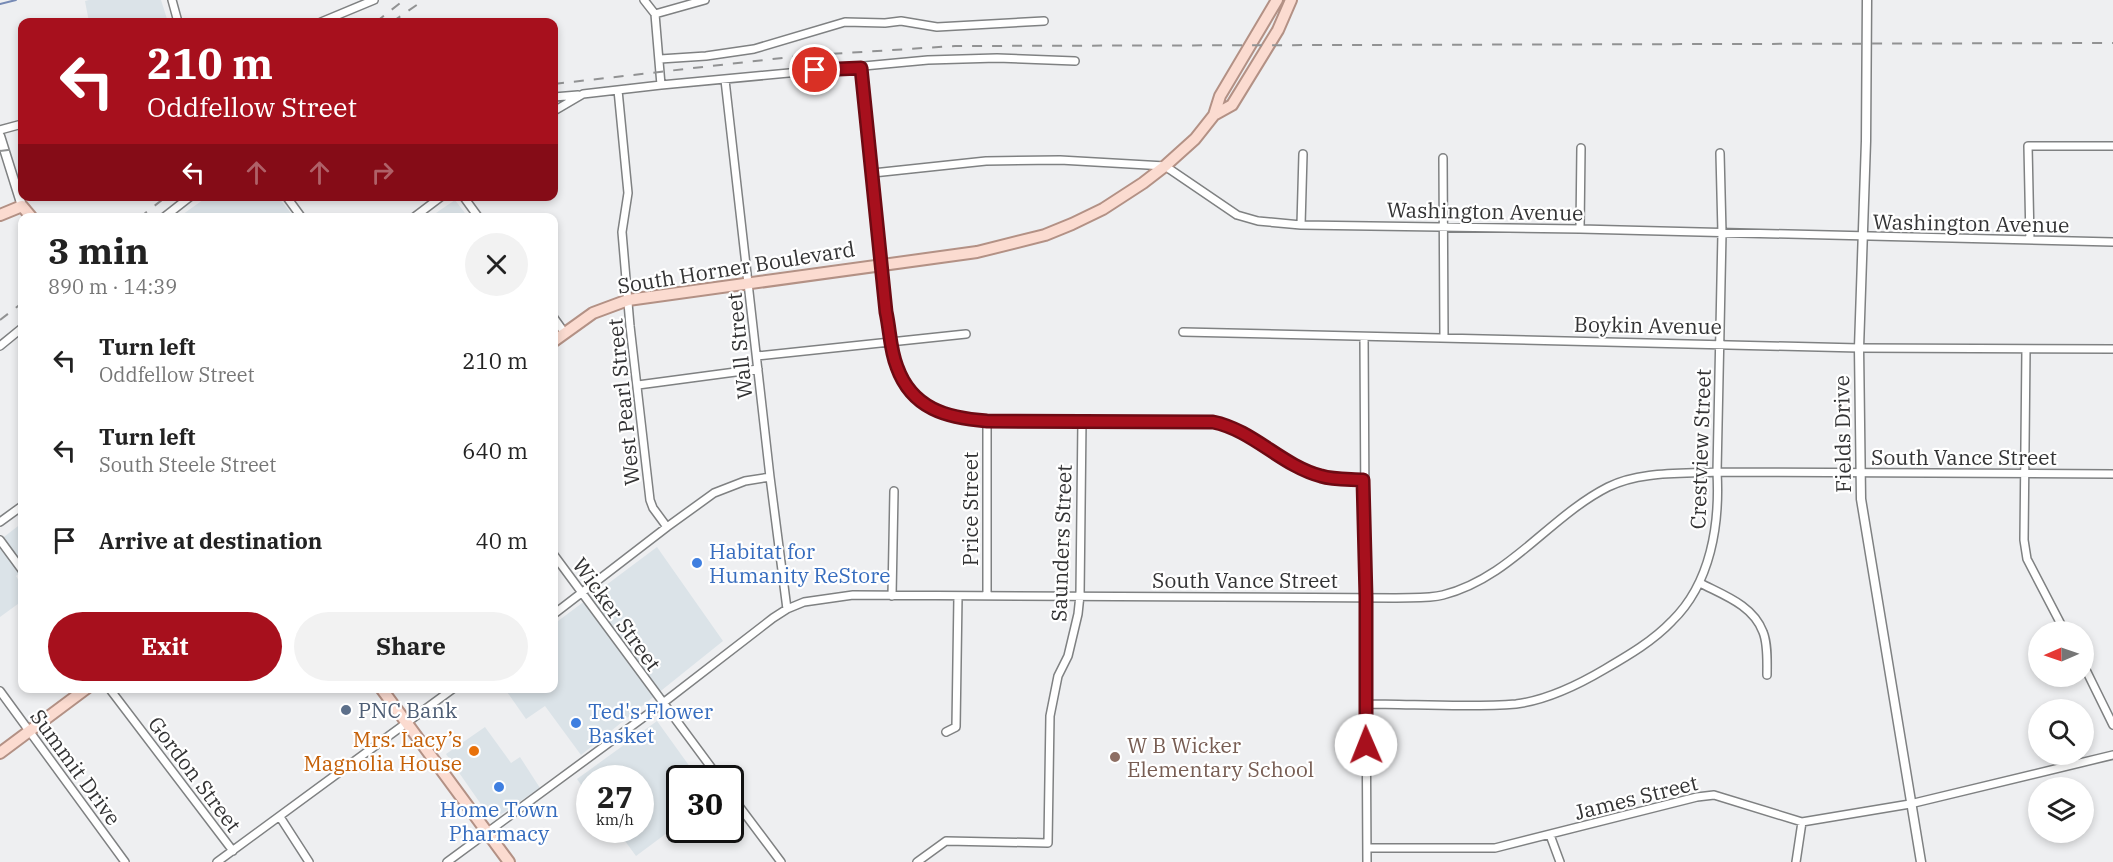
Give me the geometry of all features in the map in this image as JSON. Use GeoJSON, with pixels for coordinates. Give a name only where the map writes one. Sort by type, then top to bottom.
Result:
{"type":"FeatureCollection","features":[{"type":"Feature","properties":{"kind":"main road","name":"South Horner Boulevard"},"geometry":{"type":"LineString","coordinates":[[558,337],[593,313],[628,300],[986,250],[1045,235],[1103,209],[1165,166],[1195,139],[1214,115],[1220,96],[1278,0]]}},
{"type":"Feature","properties":{"kind":"main road","name":"South Horner Boulevard"},"geometry":{"type":"LineString","coordinates":[[1214,115],[1232,105],[1278,30],[1291,0]]}},
{"type":"Feature","properties":{"kind":"main road"},"geometry":{"type":"LineString","coordinates":[[0,215],[22,206],[28,213]]}},
{"type":"Feature","properties":{"kind":"main road"},"geometry":{"type":"LineString","coordinates":[[0,753],[80,693]]}},
{"type":"Feature","properties":{"kind":"main road"},"geometry":{"type":"LineString","coordinates":[[385,693],[509,862]]}},
{"type":"Feature","properties":{"kind":"street"},"geometry":{"type":"LineString","coordinates":[[172,0],[177,18]]}},
{"type":"Feature","properties":{"kind":"street"},"geometry":{"type":"LineString","coordinates":[[330,18],[372,0]]}},
{"type":"Feature","properties":{"kind":"street"},"geometry":{"type":"LineString","coordinates":[[644,0],[655,14],[661,85]]}},
{"type":"Feature","properties":{"kind":"street"},"geometry":{"type":"LineString","coordinates":[[655,14],[705,0]]}},
{"type":"Feature","properties":{"kind":"street","name":"Fields Drive"},"geometry":{"type":"LineString","coordinates":[[1867,0],[1866,141],[1859,348],[1861,499],[1865,536],[1921,862]]}},
{"type":"Feature","properties":{"kind":"street"},"geometry":{"type":"LineString","coordinates":[[660,59],[706,56],[754,48],[845,22],[901,21],[936,27],[1044,21]]}},
{"type":"Feature","properties":{"kind":"street"},"geometry":{"type":"LineString","coordinates":[[558,97],[928,60],[997,58],[1075,61]]}},
{"type":"Feature","properties":{"kind":"street"},"geometry":{"type":"LineString","coordinates":[[861,68],[886,312],[896,367],[905,385],[916,398],[941,414],[958,419],[1202,422],[1228,425],[1288,461],[1321,476],[1363,480]]}},
{"type":"Feature","properties":{"kind":"street","name":"Wall Street"},"geometry":{"type":"LineString","coordinates":[[725,80],[787,609]]}},
{"type":"Feature","properties":{"kind":"street","name":"West Pearl Street"},"geometry":{"type":"LineString","coordinates":[[618,90],[628,193],[622,232],[650,500],[667,527]]}},
{"type":"Feature","properties":{"kind":"street"},"geometry":{"type":"LineString","coordinates":[[558,109],[583,94]]}},
{"type":"Feature","properties":{"kind":"street"},"geometry":{"type":"LineString","coordinates":[[0,130],[18,125]]}},
{"type":"Feature","properties":{"kind":"street"},"geometry":{"type":"LineString","coordinates":[[0,136],[18,193]]}},
{"type":"Feature","properties":{"kind":"street"},"geometry":{"type":"LineString","coordinates":[[2030,240],[2028,146],[2113,146]]}},
{"type":"Feature","properties":{"kind":"street"},"geometry":{"type":"LineString","coordinates":[[1581,148],[1581,229]]}},
{"type":"Feature","properties":{"kind":"street","name":"Crestview Street"},"geometry":{"type":"LineString","coordinates":[[1365,704],[1518,704],[1555,695],[1642,647],[1673,621],[1691,598],[1700,583],[1715,531],[1718,500],[1722,233],[1720,153]]}},
{"type":"Feature","properties":{"kind":"street"},"geometry":{"type":"LineString","coordinates":[[1301,225],[1303,154]]}},
{"type":"Feature","properties":{"kind":"street"},"geometry":{"type":"LineString","coordinates":[[1443,158],[1444,338]]}},
{"type":"Feature","properties":{"kind":"street"},"geometry":{"type":"LineString","coordinates":[[873,173],[986,161],[1060,160],[1165,166]]}},
{"type":"Feature","properties":{"kind":"street","name":"Washington Avenue"},"geometry":{"type":"LineString","coordinates":[[1165,166],[1237,215],[1258,221],[1301,225],[1581,229],[2113,242]]}},
{"type":"Feature","properties":{"kind":"street"},"geometry":{"type":"LineString","coordinates":[[20,201],[22,206]]}},
{"type":"Feature","properties":{"kind":"street"},"geometry":{"type":"LineString","coordinates":[[169,213],[185,201]]}},
{"type":"Feature","properties":{"kind":"street"},"geometry":{"type":"LineString","coordinates":[[419,213],[435,201]]}},
{"type":"Feature","properties":{"kind":"street"},"geometry":{"type":"LineString","coordinates":[[558,324],[564,332]]}},
{"type":"Feature","properties":{"kind":"street"},"geometry":{"type":"LineString","coordinates":[[0,346],[18,331]]}},
{"type":"Feature","properties":{"kind":"street","name":"Boykin Avenue"},"geometry":{"type":"LineString","coordinates":[[1183,332],[1859,348],[2113,349]]}},
{"type":"Feature","properties":{"kind":"street"},"geometry":{"type":"LineString","coordinates":[[756,356],[966,334]]}},
{"type":"Feature","properties":{"kind":"street"},"geometry":{"type":"LineString","coordinates":[[1364,337],[1366,862]]}},
{"type":"Feature","properties":{"kind":"street"},"geometry":{"type":"LineString","coordinates":[[2026,349],[2024,540],[2027,559],[2059,621]]}},
{"type":"Feature","properties":{"kind":"street"},"geometry":{"type":"LineString","coordinates":[[638,385],[758,369]]}},
{"type":"Feature","properties":{"kind":"street","name":"Saunders Street"},"geometry":{"type":"LineString","coordinates":[[917,862],[946,841],[1048,843],[1050,716],[1058,676],[1068,656],[1080,596],[1082,420]]}},
{"type":"Feature","properties":{"kind":"street","name":"Price Street"},"geometry":{"type":"LineString","coordinates":[[987,421],[987,597]]}},
{"type":"Feature","properties":{"kind":"street","name":"South Vance Street"},"geometry":{"type":"LineString","coordinates":[[447,862],[787,609],[815,599],[853,595],[1366,597],[1442,595],[1476,584],[1498,570],[1586,500],[1610,486],[1656,475],[1717,472],[2113,474]]}},
{"type":"Feature","properties":{"kind":"street"},"geometry":{"type":"LineString","coordinates":[[558,611],[714,493],[745,481],[770,477]]}},
{"type":"Feature","properties":{"kind":"street"},"geometry":{"type":"LineString","coordinates":[[892,596],[894,491]]}},
{"type":"Feature","properties":{"kind":"street"},"geometry":{"type":"LineString","coordinates":[[0,522],[18,509]]}},
{"type":"Feature","properties":{"kind":"street"},"geometry":{"type":"LineString","coordinates":[[0,540],[18,565]]}},
{"type":"Feature","properties":{"kind":"street","name":"Wicker Street"},"geometry":{"type":"LineString","coordinates":[[558,560],[709,765]]}},
{"type":"Feature","properties":{"kind":"street"},"geometry":{"type":"LineString","coordinates":[[1700,583],[1729,597],[1755,617],[1764,633],[1767,675]]}},
{"type":"Feature","properties":{"kind":"street","name":"Price Street"},"geometry":{"type":"LineString","coordinates":[[946,732],[956,727],[958,596]]}},
{"type":"Feature","properties":{"kind":"street"},"geometry":{"type":"LineString","coordinates":[[2094,686],[2113,725]]}},
{"type":"Feature","properties":{"kind":"street","name":"Summit Drive"},"geometry":{"type":"LineString","coordinates":[[0,691],[125,862]]}},
{"type":"Feature","properties":{"kind":"street","name":"Gordon Street"},"geometry":{"type":"LineString","coordinates":[[113,693],[232,851]]}},
{"type":"Feature","properties":{"kind":"street"},"geometry":{"type":"LineString","coordinates":[[217,862],[447,693]]}},
{"type":"Feature","properties":{"kind":"street","name":"James Street"},"geometry":{"type":"LineString","coordinates":[[1367,848],[1495,848],[1697,797],[1714,795],[1802,822],[1910,804],[2113,755]]}},
{"type":"Feature","properties":{"kind":"street"},"geometry":{"type":"LineString","coordinates":[[744,813],[781,862]]}},
{"type":"Feature","properties":{"kind":"street"},"geometry":{"type":"LineString","coordinates":[[280,817],[309,862]]}},
{"type":"Feature","properties":{"kind":"street"},"geometry":{"type":"LineString","coordinates":[[1796,862],[1802,822]]}},
{"type":"Feature","properties":{"kind":"street"},"geometry":{"type":"LineString","coordinates":[[1550,835],[1560,862]]}},
{"type":"Feature","properties":{"kind":"shaded area"},"geometry":{"type":"Polygon","coordinates":[[[161,0],[167,18],[88,18],[85,1],[161,0]]]}},
{"type":"Feature","properties":{"kind":"shaded area"},"geometry":{"type":"Polygon","coordinates":[[[201,201],[281,201],[291,213],[185,213],[201,201]]]}},
{"type":"Feature","properties":{"kind":"shaded area"},"geometry":{"type":"Polygon","coordinates":[[[456,201],[465,213],[436,213],[456,201]]]}},
{"type":"Feature","properties":{"kind":"shaded area"},"geometry":{"type":"Polygon","coordinates":[[[18,526],[18,574],[16,576],[18,604],[0,617],[0,540],[18,526]]]}},
{"type":"Feature","properties":{"kind":"shaded area"},"geometry":{"type":"Polygon","coordinates":[[[657,547],[723,641],[581,755],[545,706],[526,719],[508,693],[558,693],[558,621],[657,547]]]}},
{"type":"Feature","properties":{"kind":"shaded area"},"geometry":{"type":"Polygon","coordinates":[[[657,721],[689,765],[666,765],[666,834],[654,843],[654,765],[596,765],[657,721]]]}},
{"type":"Feature","properties":{"kind":"shaded area"},"geometry":{"type":"Polygon","coordinates":[[[485,727],[511,763],[520,757],[540,788],[497,817],[485,810],[446,754],[485,727]]]}},
{"type":"Feature","properties":{"kind":"shaded area"},"geometry":{"type":"Polygon","coordinates":[[[626,843],[653,843],[636,856],[626,843]]]}},
{"type":"Feature","properties":{"kind":"waterway"},"geometry":{"type":"LineString","coordinates":[[0,4],[16,0]]}},
{"type":"Feature","properties":{"kind":"railway"},"geometry":{"type":"LineString","coordinates":[[381,18],[404,0]]}},
{"type":"Feature","properties":{"kind":"railway"},"geometry":{"type":"LineString","coordinates":[[398,18],[424,0]]}},
{"type":"Feature","properties":{"kind":"railway"},"geometry":{"type":"LineString","coordinates":[[558,84],[799,56],[955,46],[2113,43]]}},
{"type":"Feature","properties":{"kind":"railway"},"geometry":{"type":"LineString","coordinates":[[0,151],[18,149]]}},
{"type":"Feature","properties":{"kind":"railway"},"geometry":{"type":"LineString","coordinates":[[145,213],[161,201]]}},
{"type":"Feature","properties":{"kind":"railway"},"geometry":{"type":"LineString","coordinates":[[0,320],[18,306]]}},
{"type":"Feature","properties":{"kind":"place","name":"Habitat for Humanity ReStore"},"geometry":{"type":"Point","coordinates":[697,563]}},
{"type":"Feature","properties":{"kind":"place","name":"PNC Bank"},"geometry":{"type":"Point","coordinates":[346,710]}},
{"type":"Feature","properties":{"kind":"place","name":"Ted's Flower Basket"},"geometry":{"type":"Point","coordinates":[576,723]}},
{"type":"Feature","properties":{"kind":"place","name":"Mrs. Lacy’s Magnolia House"},"geometry":{"type":"Point","coordinates":[474,751]}},
{"type":"Feature","properties":{"kind":"place","name":"W B Wicker Elementary School"},"geometry":{"type":"Point","coordinates":[1115,757]}},
{"type":"Feature","properties":{"kind":"place","name":"Home Town Pharmacy"},"geometry":{"type":"Point","coordinates":[499,787]}},
{"type":"Feature","properties":{"kind":"route"},"geometry":{"type":"LineString","coordinates":[[815,70],[861,68],[886,312],[896,367],[905,385],[916,398],[941,414],[958,419],[1213,422],[1228,425],[1298,466],[1321,476],[1363,480],[1366,745]]}}]}
